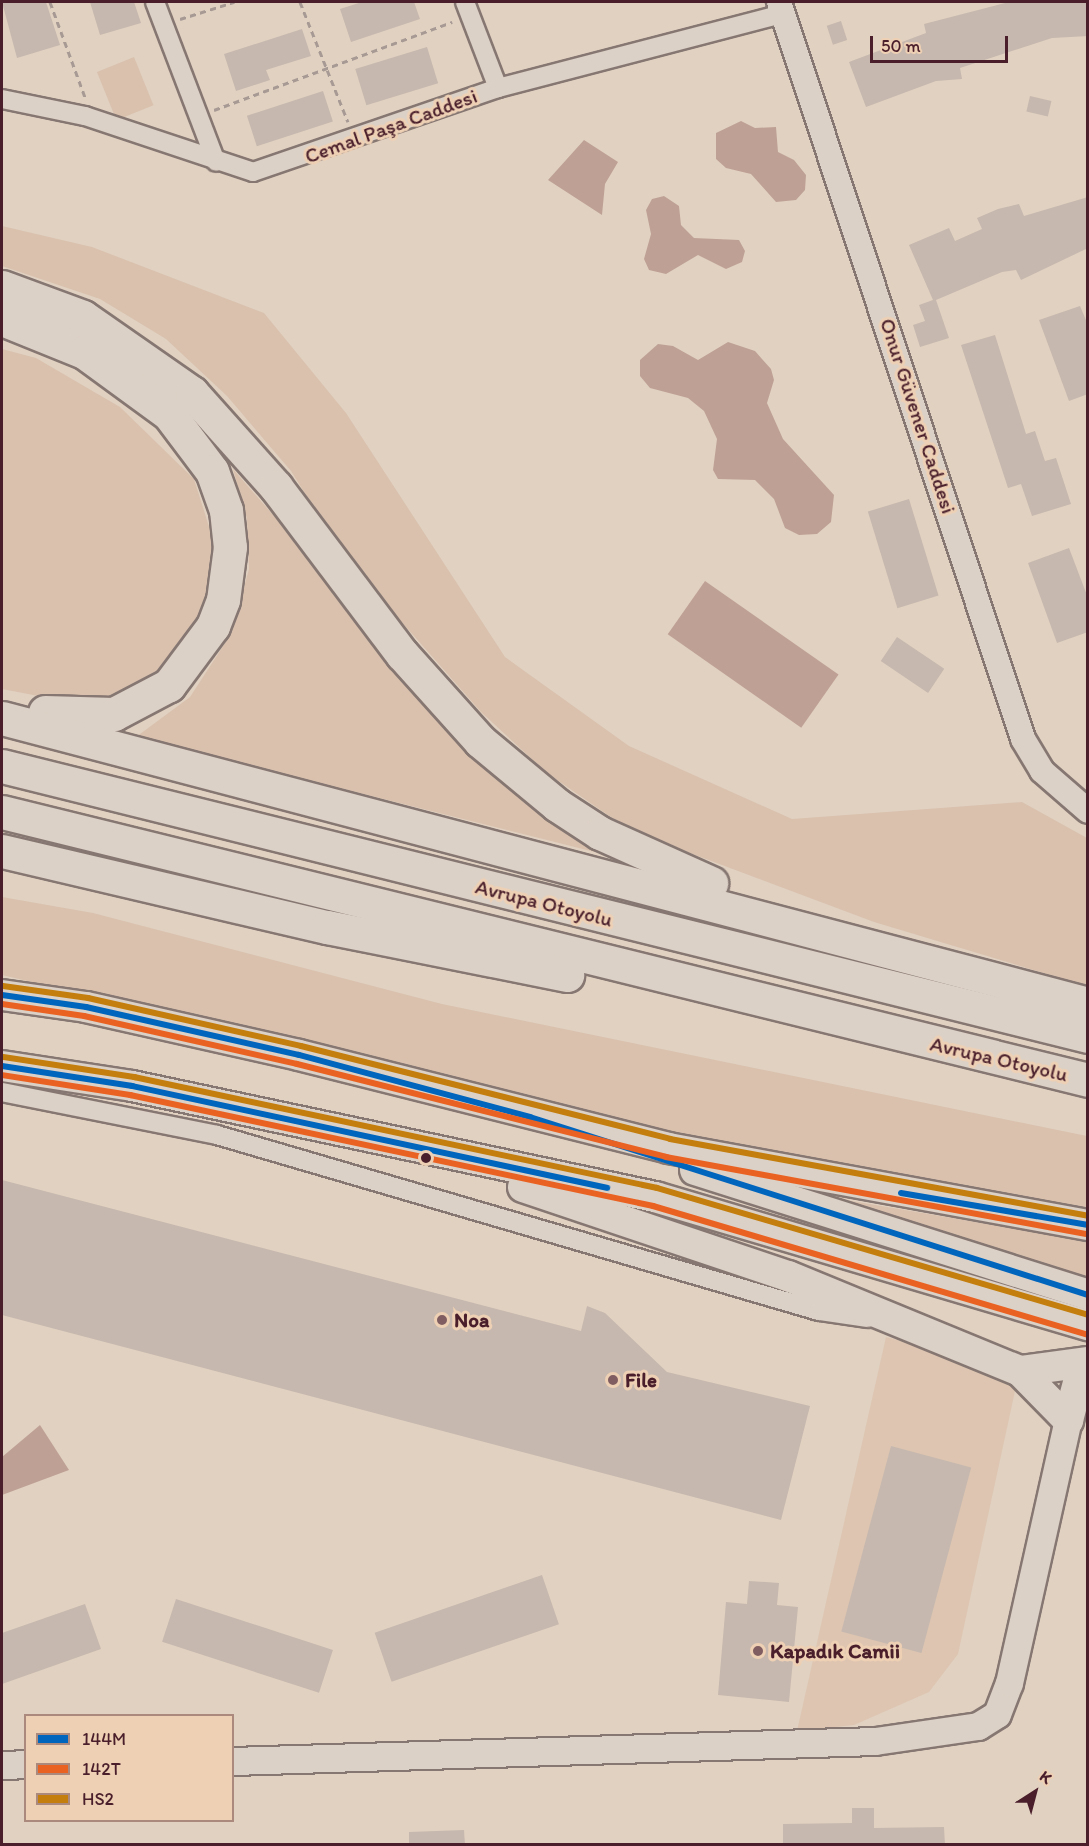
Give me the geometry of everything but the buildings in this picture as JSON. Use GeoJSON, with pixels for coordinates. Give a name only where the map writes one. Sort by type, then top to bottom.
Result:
{"type":"FeatureCollection","features":[{"type":"Feature","properties":{"kind":"highway"},"geometry":{"type":"LineString","coordinates":[[2,287],[83,317],[192,393],[276,487],[438,696],[480,741],[557,805],[649,858],[781,907],[831,934]]}},
{"type":"Feature","properties":{"kind":"highway"},"geometry":{"type":"LineString","coordinates":[[2,319],[84,352],[169,414],[212,471],[226,510],[230,547],[223,600],[213,626],[169,685],[114,714],[87,717],[2,702]]}},
{"type":"Feature","properties":{"kind":"highway"},"geometry":{"type":"LineString","coordinates":[[2,718],[831,934],[1088,1004]]}},
{"type":"Feature","properties":{"kind":"highway","name":"Avrupa Otoyolu"},"geometry":{"type":"LineString","coordinates":[[2,766],[1088,1036]]}},
{"type":"Feature","properties":{"kind":"highway","name":"Avrupa Otoyolu"},"geometry":{"type":"LineString","coordinates":[[2,812],[635,972],[1088,1080]]}},
{"type":"Feature","properties":{"kind":"highway"},"geometry":{"type":"LineString","coordinates":[[2,851],[531,970],[595,976],[635,972]]}},
{"type":"Feature","properties":{"kind":"highway"},"geometry":{"type":"LineString","coordinates":[[2,865],[149,894],[199,896]]}},
{"type":"Feature","properties":{"kind":"main road"},"geometry":{"type":"LineString","coordinates":[[2,995],[87,1007],[299,1055],[530,1117],[1088,1295]]}},
{"type":"Feature","properties":{"kind":"main road"},"geometry":{"type":"LineString","coordinates":[[2,1066],[132,1086],[395,1144],[656,1197],[1088,1325]]}},
{"type":"Feature","properties":{"kind":"main road"},"geometry":{"type":"LineString","coordinates":[[530,1117],[829,1181],[1088,1225]]}},
{"type":"Feature","properties":{"kind":"main road"},"geometry":{"type":"LineString","coordinates":[[395,1144],[788,1276],[1020,1371],[1068,1420]]}},
{"type":"Feature","properties":{"kind":"main road"},"geometry":{"type":"LineString","coordinates":[[1020,1371],[1088,1362]]}},
{"type":"Feature","properties":{"kind":"main road"},"geometry":{"type":"LineString","coordinates":[[234,1761],[875,1741],[978,1726],[997,1714],[1009,1683],[1068,1420],[1079,1379],[1088,1371]]}},
{"type":"Feature","properties":{"kind":"main road"},"geometry":{"type":"LineString","coordinates":[[2,1765],[24,1764]]}},
{"type":"Feature","properties":{"kind":"street"},"geometry":{"type":"LineString","coordinates":[[155,2],[216,162]]}},
{"type":"Feature","properties":{"kind":"street"},"geometry":{"type":"LineString","coordinates":[[467,8],[498,88]]}},
{"type":"Feature","properties":{"kind":"street","name":"Cemal Paşa Caddesi"},"geometry":{"type":"LineString","coordinates":[[2,99],[92,119],[216,162],[253,172],[355,140],[498,88],[781,8]]}},
{"type":"Feature","properties":{"kind":"street","name":"Onur Güvener Caddesi"},"geometry":{"type":"LineString","coordinates":[[781,8],[1023,739],[1042,771],[1088,811]]}},
{"type":"Feature","properties":{"kind":"street"},"geometry":{"type":"LineString","coordinates":[[2,1092],[217,1135],[819,1311],[905,1324]]}},
{"type":"Feature","properties":{"kind":"path"},"geometry":{"type":"LineString","coordinates":[[50,2],[92,119]]}},
{"type":"Feature","properties":{"kind":"path"},"geometry":{"type":"LineString","coordinates":[[164,24],[234,2]]}},
{"type":"Feature","properties":{"kind":"path"},"geometry":{"type":"LineString","coordinates":[[300,2],[355,140]]}},
{"type":"Feature","properties":{"kind":"path"},"geometry":{"type":"LineString","coordinates":[[198,116],[326,68],[467,8]]}},
{"type":"Feature","properties":{"kind":"shaded area"},"geometry":{"type":"Polygon","coordinates":[[[134,57],[153,105],[116,120],[97,72],[134,57]]]}},
{"type":"Feature","properties":{"kind":"shaded area"},"geometry":{"type":"Polygon","coordinates":[[[741,121],[755,128],[776,127],[778,152],[794,160],[806,175],[805,190],[796,200],[776,202],[751,174],[726,168],[716,159],[716,133],[741,121]]]}},
{"type":"Feature","properties":{"kind":"shaded area"},"geometry":{"type":"Polygon","coordinates":[[[584,140],[618,162],[605,184],[602,215],[548,180],[584,140]]]}},
{"type":"Feature","properties":{"kind":"shaded area"},"geometry":{"type":"Polygon","coordinates":[[[664,196],[679,206],[681,225],[694,238],[739,240],[745,251],[742,262],[726,269],[698,255],[666,274],[649,270],[644,259],[651,234],[646,210],[652,199],[664,196]]]}},
{"type":"Feature","properties":{"kind":"shaded area"},"geometry":{"type":"Polygon","coordinates":[[[2,226],[92,247],[264,313],[346,413],[505,657],[629,746],[792,819],[1022,802],[1087,838],[1087,986],[874,922],[631,831],[547,773],[481,712],[346,559],[291,471],[227,396],[166,339],[100,299],[2,266],[2,226]]]}},
{"type":"Feature","properties":{"kind":"shaded area"},"geometry":{"type":"Polygon","coordinates":[[[728,342],[755,351],[771,369],[774,380],[767,403],[783,439],[834,495],[831,522],[817,534],[799,535],[785,528],[774,499],[755,480],[718,479],[713,470],[717,439],[704,411],[688,398],[650,388],[640,376],[640,360],[658,344],[673,346],[698,360],[728,342]]]}},
{"type":"Feature","properties":{"kind":"shaded area"},"geometry":{"type":"Polygon","coordinates":[[[2,349],[36,358],[120,407],[194,479],[217,552],[203,606],[182,649],[160,674],[126,694],[85,705],[2,689],[2,349]]]}},
{"type":"Feature","properties":{"kind":"shaded area"},"geometry":{"type":"Polygon","coordinates":[[[233,469],[334,585],[411,690],[483,762],[607,855],[136,737],[190,697],[231,634],[249,569],[247,519],[233,469]]]}},
{"type":"Feature","properties":{"kind":"shaded area"},"geometry":{"type":"Polygon","coordinates":[[[705,581],[839,674],[801,728],[668,634],[705,581]]]}},
{"type":"Feature","properties":{"kind":"shaded area"},"geometry":{"type":"Polygon","coordinates":[[[2,897],[93,913],[442,1004],[1087,1136],[1087,1211],[657,1130],[2,975],[2,897]]]}},
{"type":"Feature","properties":{"kind":"shaded area"},"geometry":{"type":"Polygon","coordinates":[[[817,1195],[1087,1241],[1087,1277],[817,1195]]]}},
{"type":"Feature","properties":{"kind":"shaded area"},"geometry":{"type":"Polygon","coordinates":[[[886,1337],[1006,1369],[1015,1391],[958,1654],[929,1692],[854,1725],[797,1731],[886,1337]]]}},
{"type":"Feature","properties":{"kind":"shaded area"},"geometry":{"type":"Polygon","coordinates":[[[40,1425],[69,1470],[2,1495],[2,1457],[40,1425]]]}},
{"type":"Feature","properties":{"kind":"transit line","name":"HS2"},"geometry":{"type":"LineString","coordinates":[[3,986],[88,998],[301,1046],[670,1139],[1088,1216]]}},
{"type":"Feature","properties":{"kind":"transit line","name":"144M"},"geometry":{"type":"LineString","coordinates":[[2,995],[86,1007],[299,1055],[530,1117],[1088,1295]]}},
{"type":"Feature","properties":{"kind":"transit line","name":"142T"},"geometry":{"type":"LineString","coordinates":[[2,1004],[84,1016],[297,1064],[666,1157],[1086,1234]]}},
{"type":"Feature","properties":{"kind":"transit line","name":"HS2"},"geometry":{"type":"LineString","coordinates":[[3,1057],[134,1077],[657,1188],[1088,1315]]}},
{"type":"Feature","properties":{"kind":"transit line","name":"144M"},"geometry":{"type":"LineString","coordinates":[[2,1066],[132,1086],[607,1188]]}},
{"type":"Feature","properties":{"kind":"transit line","name":"142T"},"geometry":{"type":"LineString","coordinates":[[2,1075],[130,1095],[653,1206],[1085,1334]]}},
{"type":"Feature","properties":{"kind":"transit line","name":"144M"},"geometry":{"type":"LineString","coordinates":[[901,1193],[1088,1225]]}},
{"type":"Feature","properties":{"kind":"place","name":"Noa"},"geometry":{"type":"Point","coordinates":[442,1320]}},
{"type":"Feature","properties":{"kind":"place","name":"File"},"geometry":{"type":"Point","coordinates":[613,1380]}},
{"type":"Feature","properties":{"kind":"place","name":"Kapadık Camii"},"geometry":{"type":"Point","coordinates":[758,1651]}}]}
